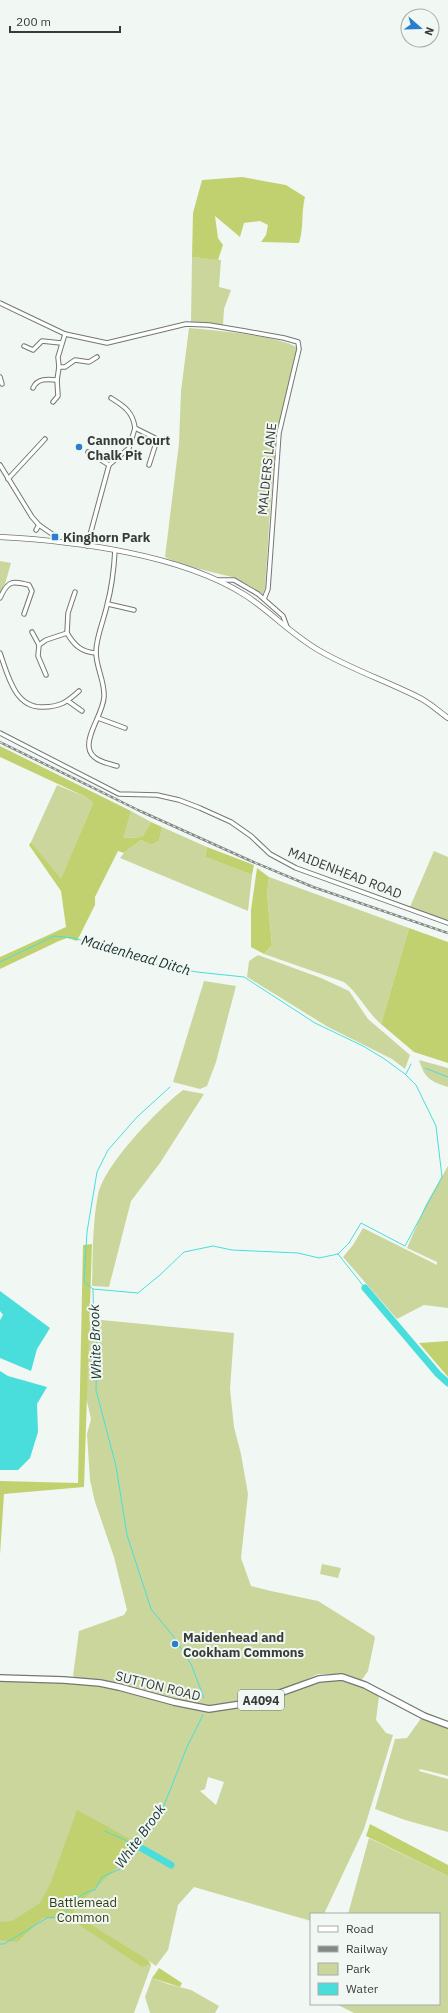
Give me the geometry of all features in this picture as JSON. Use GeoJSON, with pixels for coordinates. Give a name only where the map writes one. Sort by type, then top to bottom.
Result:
{"type":"FeatureCollection","features":[{"type":"Feature","properties":{"kind":"main road"},"geometry":{"type":"LineString","coordinates":[[0,537],[115,550],[181,566],[218,580],[245,595],[288,630],[320,651],[420,698],[448,718]]}},
{"type":"Feature","properties":{"kind":"main road","name":"SUTTON ROAD"},"geometry":{"type":"LineString","coordinates":[[0,1678],[64,1680],[119,1687],[174,1702],[209,1708],[255,1702],[319,1679],[342,1677],[365,1686],[424,1716],[448,1725]]}},
{"type":"Feature","properties":{"kind":"street"},"geometry":{"type":"LineString","coordinates":[[0,303],[65,334],[58,356],[58,396],[53,402]]}},
{"type":"Feature","properties":{"kind":"street","name":"MALDERS LANE"},"geometry":{"type":"LineString","coordinates":[[65,334],[107,343],[186,324],[209,325],[284,338],[298,342],[299,349],[280,433],[268,589],[264,599]]}},
{"type":"Feature","properties":{"kind":"street"},"geometry":{"type":"LineString","coordinates":[[24,346],[33,350],[42,341],[61,343]]}},
{"type":"Feature","properties":{"kind":"street"},"geometry":{"type":"LineString","coordinates":[[59,367],[65,367],[76,360],[89,362],[97,357]]}},
{"type":"Feature","properties":{"kind":"street"},"geometry":{"type":"LineString","coordinates":[[0,377],[2,384]]}},
{"type":"Feature","properties":{"kind":"street"},"geometry":{"type":"LineString","coordinates":[[33,388],[37,382],[46,379],[57,380]]}},
{"type":"Feature","properties":{"kind":"street"},"geometry":{"type":"LineString","coordinates":[[88,546],[109,466],[129,448],[135,428],[134,419],[130,412],[111,398]]}},
{"type":"Feature","properties":{"kind":"street"},"geometry":{"type":"LineString","coordinates":[[135,428],[154,438],[156,443],[149,465]]}},
{"type":"Feature","properties":{"kind":"street"},"geometry":{"type":"LineString","coordinates":[[8,479],[45,439]]}},
{"type":"Feature","properties":{"kind":"street"},"geometry":{"type":"LineString","coordinates":[[88,452],[109,466]]}},
{"type":"Feature","properties":{"kind":"street"},"geometry":{"type":"LineString","coordinates":[[0,465],[39,525],[52,534]]}},
{"type":"Feature","properties":{"kind":"street"},"geometry":{"type":"LineString","coordinates":[[36,530],[39,525]]}},
{"type":"Feature","properties":{"kind":"street"},"geometry":{"type":"LineString","coordinates":[[115,550],[108,604],[96,653],[103,681],[104,698],[98,718],[89,739],[88,747],[92,756],[100,761],[117,766]]}},
{"type":"Feature","properties":{"kind":"street"},"geometry":{"type":"LineString","coordinates":[[218,580],[234,580],[264,599],[283,616],[288,630]]}},
{"type":"Feature","properties":{"kind":"street"},"geometry":{"type":"LineString","coordinates":[[0,598],[10,583],[31,583],[32,591],[24,614]]}},
{"type":"Feature","properties":{"kind":"street"},"geometry":{"type":"LineString","coordinates":[[69,595],[74,594],[68,613],[67,633],[79,648],[87,652],[96,653]]}},
{"type":"Feature","properties":{"kind":"street"},"geometry":{"type":"LineString","coordinates":[[108,604],[134,610]]}},
{"type":"Feature","properties":{"kind":"street"},"geometry":{"type":"LineString","coordinates":[[27,606],[32,608]]}},
{"type":"Feature","properties":{"kind":"street"},"geometry":{"type":"LineString","coordinates":[[32,632],[36,642],[39,645],[38,656],[46,675]]}},
{"type":"Feature","properties":{"kind":"street"},"geometry":{"type":"LineString","coordinates":[[39,645],[46,640],[67,633]]}},
{"type":"Feature","properties":{"kind":"street"},"geometry":{"type":"LineString","coordinates":[[0,654],[13,687],[22,701],[27,705],[35,707],[58,707],[68,702],[79,691]]}},
{"type":"Feature","properties":{"kind":"street"},"geometry":{"type":"LineString","coordinates":[[44,669],[50,667]]}},
{"type":"Feature","properties":{"kind":"street"},"geometry":{"type":"LineString","coordinates":[[68,702],[82,710]]}},
{"type":"Feature","properties":{"kind":"street"},"geometry":{"type":"LineString","coordinates":[[98,718],[124,728]]}},
{"type":"Feature","properties":{"kind":"street","name":"MAIDENHEAD ROAD"},"geometry":{"type":"LineString","coordinates":[[0,733],[119,794],[156,795],[179,800],[200,808],[231,822],[251,836],[270,854],[296,868],[448,923]]}},
{"type":"Feature","properties":{"kind":"green space"},"geometry":{"type":"Polygon","coordinates":[[[242,177],[286,185],[305,197],[301,238],[299,243],[261,242],[266,235],[268,225],[260,221],[244,223],[240,237],[215,216],[218,238],[223,245],[218,260],[192,257],[193,213],[202,180],[242,177]]]}},
{"type":"Feature","properties":{"kind":"green space"},"geometry":{"type":"Polygon","coordinates":[[[192,257],[221,260],[219,287],[231,290],[224,309],[223,325],[191,322],[192,257]]]}},
{"type":"Feature","properties":{"kind":"green space"},"geometry":{"type":"Polygon","coordinates":[[[189,328],[262,337],[277,340],[297,348],[278,429],[271,497],[265,588],[263,594],[236,578],[179,564],[165,557],[179,443],[181,391],[189,328]]]}},
{"type":"Feature","properties":{"kind":"green space"},"geometry":{"type":"Polygon","coordinates":[[[0,561],[11,563],[5,584],[0,592],[0,561]]]}},
{"type":"Feature","properties":{"kind":"green space"},"geometry":{"type":"Polygon","coordinates":[[[0,746],[131,811],[123,838],[142,837],[151,822],[162,827],[159,841],[151,845],[141,840],[124,853],[118,851],[95,897],[95,905],[77,941],[67,938],[0,969],[0,957],[66,927],[61,891],[29,845],[31,842],[61,879],[93,803],[86,797],[0,757],[0,746]]]}},
{"type":"Feature","properties":{"kind":"green space"},"geometry":{"type":"Polygon","coordinates":[[[57,785],[86,797],[93,803],[61,880],[31,842],[57,785]]]}},
{"type":"Feature","properties":{"kind":"green space"},"geometry":{"type":"Polygon","coordinates":[[[131,811],[151,822],[142,837],[122,838],[131,811]]]}},
{"type":"Feature","properties":{"kind":"green space"},"geometry":{"type":"Polygon","coordinates":[[[162,827],[207,847],[205,857],[252,875],[248,911],[120,858],[141,840],[151,845],[159,841],[162,827]]]}},
{"type":"Feature","properties":{"kind":"green space"},"geometry":{"type":"Polygon","coordinates":[[[207,847],[254,865],[252,875],[205,857],[207,847]]]}},
{"type":"Feature","properties":{"kind":"green space"},"geometry":{"type":"Polygon","coordinates":[[[434,851],[448,857],[448,920],[410,907],[434,851]]]}},
{"type":"Feature","properties":{"kind":"green space"},"geometry":{"type":"Polygon","coordinates":[[[257,868],[269,877],[267,893],[272,945],[264,954],[251,947],[251,910],[257,868]]]}},
{"type":"Feature","properties":{"kind":"green space"},"geometry":{"type":"Polygon","coordinates":[[[269,877],[409,928],[381,1024],[344,982],[264,954],[272,945],[267,893],[269,877]]]}},
{"type":"Feature","properties":{"kind":"green space"},"geometry":{"type":"Polygon","coordinates":[[[409,928],[448,942],[448,1063],[414,1052],[381,1024],[409,928]]]}},
{"type":"Feature","properties":{"kind":"green space"},"geometry":{"type":"Polygon","coordinates":[[[258,955],[321,978],[349,991],[368,1019],[410,1055],[405,1069],[392,1059],[328,1027],[247,977],[249,961],[258,955]]]}},
{"type":"Feature","properties":{"kind":"green space"},"geometry":{"type":"Polygon","coordinates":[[[204,981],[236,986],[216,1062],[207,1086],[200,1089],[173,1082],[204,981]]]}},
{"type":"Feature","properties":{"kind":"green space"},"geometry":{"type":"Polygon","coordinates":[[[419,1060],[448,1068],[448,1087],[432,1081],[426,1075],[419,1060]]]}},
{"type":"Feature","properties":{"kind":"green space"},"geometry":{"type":"Polygon","coordinates":[[[183,1090],[204,1094],[160,1163],[131,1201],[109,1287],[92,1286],[95,1218],[98,1195],[102,1183],[110,1169],[133,1138],[160,1110],[183,1090]]]}},
{"type":"Feature","properties":{"kind":"green space"},"geometry":{"type":"Polygon","coordinates":[[[448,1166],[448,1308],[424,1305],[397,1319],[343,1257],[353,1245],[363,1228],[437,1265],[437,1262],[407,1248],[426,1204],[448,1166]]]}},
{"type":"Feature","properties":{"kind":"green space"},"geometry":{"type":"Polygon","coordinates":[[[92,1244],[84,1487],[4,1494],[0,1555],[0,1481],[78,1483],[83,1245],[92,1244]]]}},
{"type":"Feature","properties":{"kind":"green space","name":"Battlemead Common"},"geometry":{"type":"Polygon","coordinates":[[[85,1320],[96,1322],[102,1320],[234,1333],[230,1389],[234,1427],[241,1454],[248,1494],[241,1558],[251,1586],[318,1601],[375,1638],[368,1671],[361,1681],[334,1674],[318,1674],[278,1693],[238,1701],[233,1708],[262,1702],[319,1682],[348,1682],[360,1686],[379,1696],[376,1720],[386,1733],[393,1735],[364,1829],[324,1913],[310,1913],[310,1921],[194,1887],[178,1905],[168,1950],[156,1966],[149,1961],[148,1965],[151,1964],[151,1966],[134,2013],[0,2013],[0,1679],[77,1682],[77,1678],[73,1676],[79,1631],[124,1615],[127,1610],[114,1557],[95,1502],[90,1480],[87,1434],[91,1419],[86,1397],[85,1320]],[[208,1777],[205,1789],[200,1791],[216,1805],[224,1782],[208,1777]]]}},
{"type":"Feature","properties":{"kind":"green space"},"geometry":{"type":"Polygon","coordinates":[[[448,1341],[448,1377],[419,1343],[448,1341]]]}},
{"type":"Feature","properties":{"kind":"green space"},"geometry":{"type":"Polygon","coordinates":[[[322,1564],[341,1568],[338,1578],[320,1574],[322,1564]]]}},
{"type":"Feature","properties":{"kind":"green space"},"geometry":{"type":"Polygon","coordinates":[[[422,1717],[448,1727],[448,1776],[420,1769],[419,1771],[448,1779],[448,1832],[405,1820],[375,1809],[395,1739],[407,1738],[422,1717]]]}},
{"type":"Feature","properties":{"kind":"green space"},"geometry":{"type":"Polygon","coordinates":[[[77,1810],[141,1845],[74,1908],[74,1914],[146,1959],[151,1964],[142,1967],[78,1924],[75,1919],[43,1918],[17,1942],[0,1940],[0,1922],[12,1921],[40,1903],[51,1882],[77,1810]]]}},
{"type":"Feature","properties":{"kind":"green space"},"geometry":{"type":"Polygon","coordinates":[[[370,1824],[448,1865],[448,1876],[366,1836],[370,1824]]]}},
{"type":"Feature","properties":{"kind":"green space"},"geometry":{"type":"Polygon","coordinates":[[[369,1838],[448,1876],[448,2013],[354,2013],[338,2005],[440,2005],[440,1913],[348,1913],[369,1838]]]}},
{"type":"Feature","properties":{"kind":"green space"},"geometry":{"type":"Polygon","coordinates":[[[159,1968],[182,1983],[180,1987],[152,1978],[159,1968]]]}},
{"type":"Feature","properties":{"kind":"green space"},"geometry":{"type":"Polygon","coordinates":[[[152,1978],[191,1990],[219,2006],[215,2013],[150,2013],[145,1997],[152,1978]]]}},
{"type":"Feature","properties":{"kind":"water"},"geometry":{"type":"Polygon","coordinates":[[[0,1291],[50,1328],[37,1349],[31,1371],[0,1358],[0,1320],[3,1315],[0,1311],[0,1291]]]}},
{"type":"Feature","properties":{"kind":"water"},"geometry":{"type":"Polygon","coordinates":[[[0,1371],[8,1376],[47,1387],[37,1404],[38,1432],[30,1458],[18,1470],[0,1470],[0,1371]]]}},
{"type":"Feature","properties":{"kind":"waterway","name":"White Brook"},"geometry":{"type":"LineString","coordinates":[[0,962],[54,936],[74,938],[155,964],[197,972],[244,977],[315,1023],[363,1046],[405,1074],[416,1085],[436,1126],[442,1177],[405,1246],[361,1223],[349,1243],[338,1254],[319,1258],[298,1253],[232,1250],[213,1246],[184,1252],[160,1275],[138,1293],[93,1289],[94,1329],[97,1343],[96,1390],[116,1466],[127,1535],[151,1609],[173,1636],[191,1664],[204,1698]]}},
{"type":"Feature","properties":{"kind":"waterway","name":"Maidenhead Ditch"},"geometry":{"type":"LineString","coordinates":[[406,1074],[411,1064]]}},
{"type":"Feature","properties":{"kind":"waterway"},"geometry":{"type":"LineString","coordinates":[[425,1068],[448,1077]]}},
{"type":"Feature","properties":{"kind":"waterway"},"geometry":{"type":"LineString","coordinates":[[93,1289],[84,1282],[87,1232],[97,1172],[108,1150],[137,1117],[170,1087]]}},
{"type":"Feature","properties":{"kind":"waterway"},"geometry":{"type":"LineString","coordinates":[[338,1254],[365,1288]]}},
{"type":"Feature","properties":{"kind":"waterway"},"geometry":{"type":"LineString","coordinates":[[365,1288],[438,1374],[448,1383]]}},
{"type":"Feature","properties":{"kind":"waterway","name":"White Brook"},"geometry":{"type":"LineString","coordinates":[[0,1944],[4,1944],[47,1918],[62,1917],[80,1896],[84,1893],[95,1890],[102,1877],[120,1869],[138,1846],[149,1826],[163,1808],[187,1747],[203,1715]]}},
{"type":"Feature","properties":{"kind":"waterway"},"geometry":{"type":"LineString","coordinates":[[105,1831],[138,1846]]}},
{"type":"Feature","properties":{"kind":"waterway"},"geometry":{"type":"LineString","coordinates":[[138,1846],[171,1865]]}},
{"type":"Feature","properties":{"kind":"railway"},"geometry":{"type":"LineString","coordinates":[[0,742],[140,811],[251,861],[313,887],[448,933]]}},
{"type":"Feature","properties":{"kind":"place","name":"Cannon Court Chalk Pit"},"geometry":{"type":"Point","coordinates":[79,447]}},
{"type":"Feature","properties":{"kind":"place","name":"Kinghorn Park"},"geometry":{"type":"Point","coordinates":[55,537]}},
{"type":"Feature","properties":{"kind":"place","name":"Maidenhead and Cookham Commons"},"geometry":{"type":"Point","coordinates":[175,1644]}}]}
